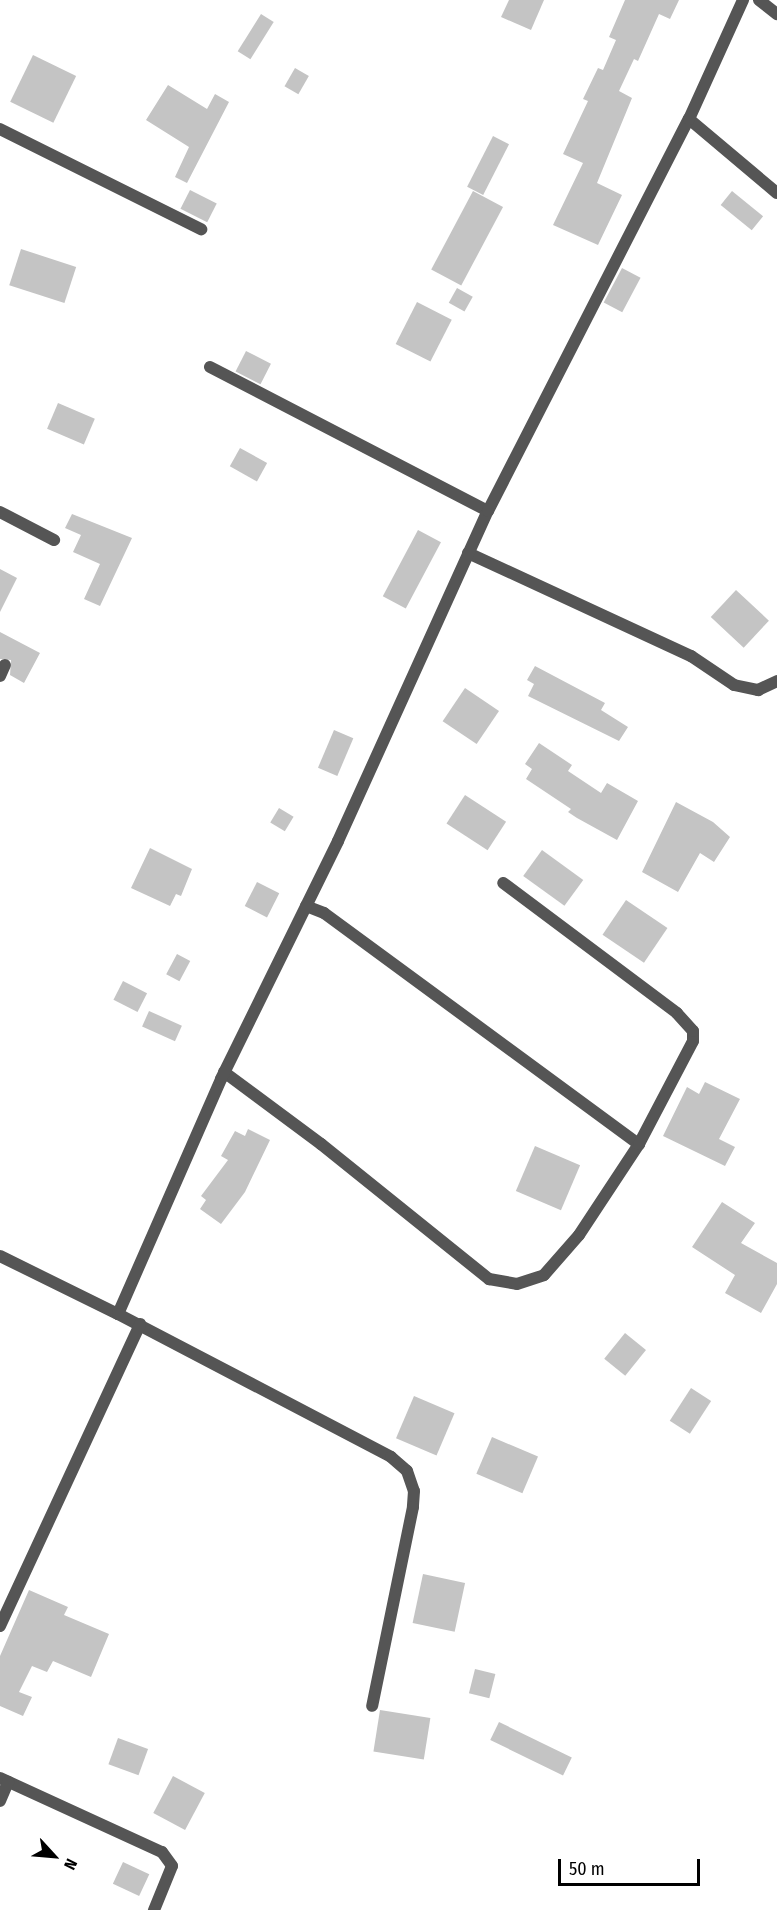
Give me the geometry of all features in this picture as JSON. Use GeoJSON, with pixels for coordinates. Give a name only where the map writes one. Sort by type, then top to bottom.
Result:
{"type":"FeatureCollection","features":[{"type":"Feature","properties":{"kind":"street"},"geometry":{"type":"LineString","coordinates":[[118,1314],[224,1072],[306,906],[488,511],[689,119],[742,0]]}},
{"type":"Feature","properties":{"kind":"street"},"geometry":{"type":"LineString","coordinates":[[759,0],[777,14]]}},
{"type":"Feature","properties":{"kind":"street"},"geometry":{"type":"LineString","coordinates":[[689,119],[777,193]]}},
{"type":"Feature","properties":{"kind":"street"},"geometry":{"type":"LineString","coordinates":[[0,129],[201,229]]}},
{"type":"Feature","properties":{"kind":"street"},"geometry":{"type":"LineString","coordinates":[[210,367],[488,511]]}},
{"type":"Feature","properties":{"kind":"street"},"geometry":{"type":"LineString","coordinates":[[0,512],[54,540]]}},
{"type":"Feature","properties":{"kind":"street"},"geometry":{"type":"LineString","coordinates":[[468,554],[691,656],[734,686],[758,690],[777,681]]}},
{"type":"Feature","properties":{"kind":"street"},"geometry":{"type":"LineString","coordinates":[[224,1072],[321,1144],[476,1270],[500,1283],[517,1284],[544,1275],[579,1235],[639,1144],[693,1041],[693,1031],[677,1013],[503,884]]}},
{"type":"Feature","properties":{"kind":"street"},"geometry":{"type":"LineString","coordinates":[[306,906],[324,913],[639,1144]]}},
{"type":"Feature","properties":{"kind":"street"},"geometry":{"type":"LineString","coordinates":[[0,1256],[140,1324],[392,1457],[407,1471],[414,1491],[411,1516],[372,1706]]}},
{"type":"Feature","properties":{"kind":"street"},"geometry":{"type":"LineString","coordinates":[[0,1626],[140,1324]]}},
{"type":"Feature","properties":{"kind":"street"},"geometry":{"type":"LineString","coordinates":[[0,1801],[4,1780],[162,1852],[172,1866],[154,1910]]}},
{"type":"Feature","properties":{"kind":"building"},"geometry":{"type":"Polygon","coordinates":[[[509,0],[544,0],[531,30],[501,17],[509,0]]]}},
{"type":"Feature","properties":{"kind":"building"},"geometry":{"type":"Polygon","coordinates":[[[625,0],[679,0],[670,19],[659,14],[638,61],[634,59],[619,91],[632,98],[597,183],[622,195],[598,245],[553,225],[583,163],[563,154],[588,101],[583,99],[598,68],[603,70],[616,40],[609,37],[625,0]]]}},
{"type":"Feature","properties":{"kind":"building"},"geometry":{"type":"Polygon","coordinates":[[[261,14],[274,22],[250,59],[238,51],[261,14]]]}},
{"type":"Feature","properties":{"kind":"building"},"geometry":{"type":"Polygon","coordinates":[[[33,55],[76,76],[53,123],[10,102],[33,55]]]}},
{"type":"Feature","properties":{"kind":"building"},"geometry":{"type":"Polygon","coordinates":[[[295,68],[309,76],[298,94],[284,86],[295,68]]]}},
{"type":"Feature","properties":{"kind":"building"},"geometry":{"type":"Polygon","coordinates":[[[168,85],[207,109],[215,94],[229,102],[187,183],[175,177],[189,147],[146,120],[168,85]]]}},
{"type":"Feature","properties":{"kind":"building"},"geometry":{"type":"Polygon","coordinates":[[[493,136],[509,144],[483,195],[467,187],[493,136]]]}},
{"type":"Feature","properties":{"kind":"building"},"geometry":{"type":"Polygon","coordinates":[[[190,190],[217,204],[207,222],[180,209],[190,190]]]}},
{"type":"Feature","properties":{"kind":"building"},"geometry":{"type":"Polygon","coordinates":[[[473,191],[503,207],[461,286],[431,270],[473,191]]]}},
{"type":"Feature","properties":{"kind":"building"},"geometry":{"type":"Polygon","coordinates":[[[732,191],[763,216],[752,230],[721,205],[732,191]]]}},
{"type":"Feature","properties":{"kind":"building"},"geometry":{"type":"Polygon","coordinates":[[[21,249],[76,267],[64,303],[9,285],[21,249]]]}},
{"type":"Feature","properties":{"kind":"building"},"geometry":{"type":"Polygon","coordinates":[[[622,268],[641,278],[622,312],[604,302],[622,268]]]}},
{"type":"Feature","properties":{"kind":"building"},"geometry":{"type":"Polygon","coordinates":[[[457,288],[473,297],[465,312],[449,303],[457,288]]]}},
{"type":"Feature","properties":{"kind":"building"},"geometry":{"type":"Polygon","coordinates":[[[417,302],[452,320],[430,362],[396,344],[417,302]]]}},
{"type":"Feature","properties":{"kind":"building"},"geometry":{"type":"Polygon","coordinates":[[[246,351],[271,364],[261,384],[236,371],[246,351]]]}},
{"type":"Feature","properties":{"kind":"building"},"geometry":{"type":"Polygon","coordinates":[[[58,403],[95,419],[84,444],[47,429],[58,403]]]}},
{"type":"Feature","properties":{"kind":"building"},"geometry":{"type":"Polygon","coordinates":[[[240,448],[267,463],[257,481],[230,466],[240,448]]]}},
{"type":"Feature","properties":{"kind":"building"},"geometry":{"type":"Polygon","coordinates":[[[72,514],[132,538],[100,606],[84,599],[100,564],[73,552],[81,535],[65,528],[72,514]]]}},
{"type":"Feature","properties":{"kind":"building"},"geometry":{"type":"Polygon","coordinates":[[[418,530],[441,542],[406,608],[383,596],[418,530]]]}},
{"type":"Feature","properties":{"kind":"building"},"geometry":{"type":"Polygon","coordinates":[[[0,569],[17,578],[0,612],[0,569]]]}},
{"type":"Feature","properties":{"kind":"building"},"geometry":{"type":"Polygon","coordinates":[[[736,590],[769,621],[744,648],[711,617],[736,590]]]}},
{"type":"Feature","properties":{"kind":"building"},"geometry":{"type":"Polygon","coordinates":[[[0,632],[40,653],[24,683],[10,675],[11,660],[0,659],[0,632]]]}},
{"type":"Feature","properties":{"kind":"building"},"geometry":{"type":"Polygon","coordinates":[[[535,666],[605,703],[601,710],[628,727],[619,741],[528,696],[534,684],[527,680],[535,666]]]}},
{"type":"Feature","properties":{"kind":"building"},"geometry":{"type":"Polygon","coordinates":[[[465,688],[499,711],[477,744],[443,721],[465,688]]]}},
{"type":"Feature","properties":{"kind":"building"},"geometry":{"type":"Polygon","coordinates":[[[334,730],[353,738],[337,776],[318,768],[334,730]]]}},
{"type":"Feature","properties":{"kind":"building"},"geometry":{"type":"Polygon","coordinates":[[[539,743],[572,765],[568,771],[601,793],[607,783],[638,801],[617,840],[568,812],[571,809],[526,779],[532,769],[525,764],[539,743]]]}},
{"type":"Feature","properties":{"kind":"building"},"geometry":{"type":"Polygon","coordinates":[[[465,795],[506,822],[488,850],[446,824],[465,795]]]}},
{"type":"Feature","properties":{"kind":"building"},"geometry":{"type":"Polygon","coordinates":[[[676,802],[713,822],[730,837],[714,862],[700,853],[678,892],[642,872],[676,802]]]}},
{"type":"Feature","properties":{"kind":"building"},"geometry":{"type":"Polygon","coordinates":[[[279,808],[294,817],[285,831],[270,823],[279,808]]]}},
{"type":"Feature","properties":{"kind":"building"},"geometry":{"type":"Polygon","coordinates":[[[150,848],[192,869],[181,896],[176,894],[170,906],[131,888],[150,848]]]}},
{"type":"Feature","properties":{"kind":"building"},"geometry":{"type":"Polygon","coordinates":[[[542,850],[583,880],[564,906],[523,876],[542,850]]]}},
{"type":"Feature","properties":{"kind":"building"},"geometry":{"type":"Polygon","coordinates":[[[257,882],[279,893],[267,917],[245,906],[257,882]]]}},
{"type":"Feature","properties":{"kind":"building"},"geometry":{"type":"Polygon","coordinates":[[[626,900],[667,928],[644,963],[603,935],[626,900]]]}},
{"type":"Feature","properties":{"kind":"building"},"geometry":{"type":"Polygon","coordinates":[[[177,954],[190,961],[179,981],[166,974],[177,954]]]}},
{"type":"Feature","properties":{"kind":"building"},"geometry":{"type":"Polygon","coordinates":[[[123,981],[147,993],[138,1012],[113,1000],[123,981]]]}},
{"type":"Feature","properties":{"kind":"building"},"geometry":{"type":"Polygon","coordinates":[[[149,1011],[182,1026],[175,1041],[142,1027],[149,1011]]]}},
{"type":"Feature","properties":{"kind":"building"},"geometry":{"type":"Polygon","coordinates":[[[705,1082],[740,1099],[719,1139],[735,1147],[725,1166],[663,1136],[687,1087],[699,1094],[705,1082]]]}},
{"type":"Feature","properties":{"kind":"building"},"geometry":{"type":"Polygon","coordinates":[[[248,1129],[270,1140],[245,1192],[221,1224],[200,1209],[206,1200],[201,1196],[228,1160],[221,1156],[235,1131],[245,1136],[248,1129]]]}},
{"type":"Feature","properties":{"kind":"building"},"geometry":{"type":"Polygon","coordinates":[[[535,1146],[580,1165],[561,1210],[516,1191],[535,1146]]]}},
{"type":"Feature","properties":{"kind":"building"},"geometry":{"type":"Polygon","coordinates":[[[722,1202],[755,1223],[741,1243],[777,1263],[777,1284],[761,1313],[725,1293],[735,1275],[692,1247],[722,1202]]]}},
{"type":"Feature","properties":{"kind":"building"},"geometry":{"type":"Polygon","coordinates":[[[625,1333],[646,1350],[625,1376],[604,1359],[625,1333]]]}},
{"type":"Feature","properties":{"kind":"building"},"geometry":{"type":"Polygon","coordinates":[[[691,1388],[711,1401],[690,1434],[670,1421],[691,1388]]]}},
{"type":"Feature","properties":{"kind":"building"},"geometry":{"type":"Polygon","coordinates":[[[414,1396],[455,1413],[437,1456],[396,1438],[414,1396]]]}},
{"type":"Feature","properties":{"kind":"building"},"geometry":{"type":"Polygon","coordinates":[[[492,1437],[538,1457],[522,1493],[476,1474],[492,1437]]]}},
{"type":"Feature","properties":{"kind":"building"},"geometry":{"type":"Polygon","coordinates":[[[423,1574],[465,1583],[455,1632],[413,1623],[423,1574]]]}},
{"type":"Feature","properties":{"kind":"building"},"geometry":{"type":"Polygon","coordinates":[[[29,1590],[68,1607],[64,1615],[109,1634],[91,1677],[53,1661],[47,1672],[32,1666],[19,1692],[32,1697],[23,1716],[0,1706],[0,1656],[29,1590]]]}},
{"type":"Feature","properties":{"kind":"building"},"geometry":{"type":"Polygon","coordinates":[[[475,1669],[495,1674],[489,1698],[469,1693],[475,1669]]]}},
{"type":"Feature","properties":{"kind":"building"},"geometry":{"type":"Polygon","coordinates":[[[380,1710],[430,1718],[424,1759],[373,1751],[380,1710]]]}},
{"type":"Feature","properties":{"kind":"building"},"geometry":{"type":"Polygon","coordinates":[[[499,1722],[572,1758],[563,1775],[490,1740],[499,1722]]]}},
{"type":"Feature","properties":{"kind":"building"},"geometry":{"type":"Polygon","coordinates":[[[118,1738],[148,1749],[138,1775],[108,1764],[118,1738]]]}},
{"type":"Feature","properties":{"kind":"building"},"geometry":{"type":"Polygon","coordinates":[[[173,1776],[205,1793],[185,1830],[153,1813],[173,1776]]]}},
{"type":"Feature","properties":{"kind":"building"},"geometry":{"type":"Polygon","coordinates":[[[123,1862],[149,1874],[139,1896],[113,1884],[123,1862]]]}}]}
